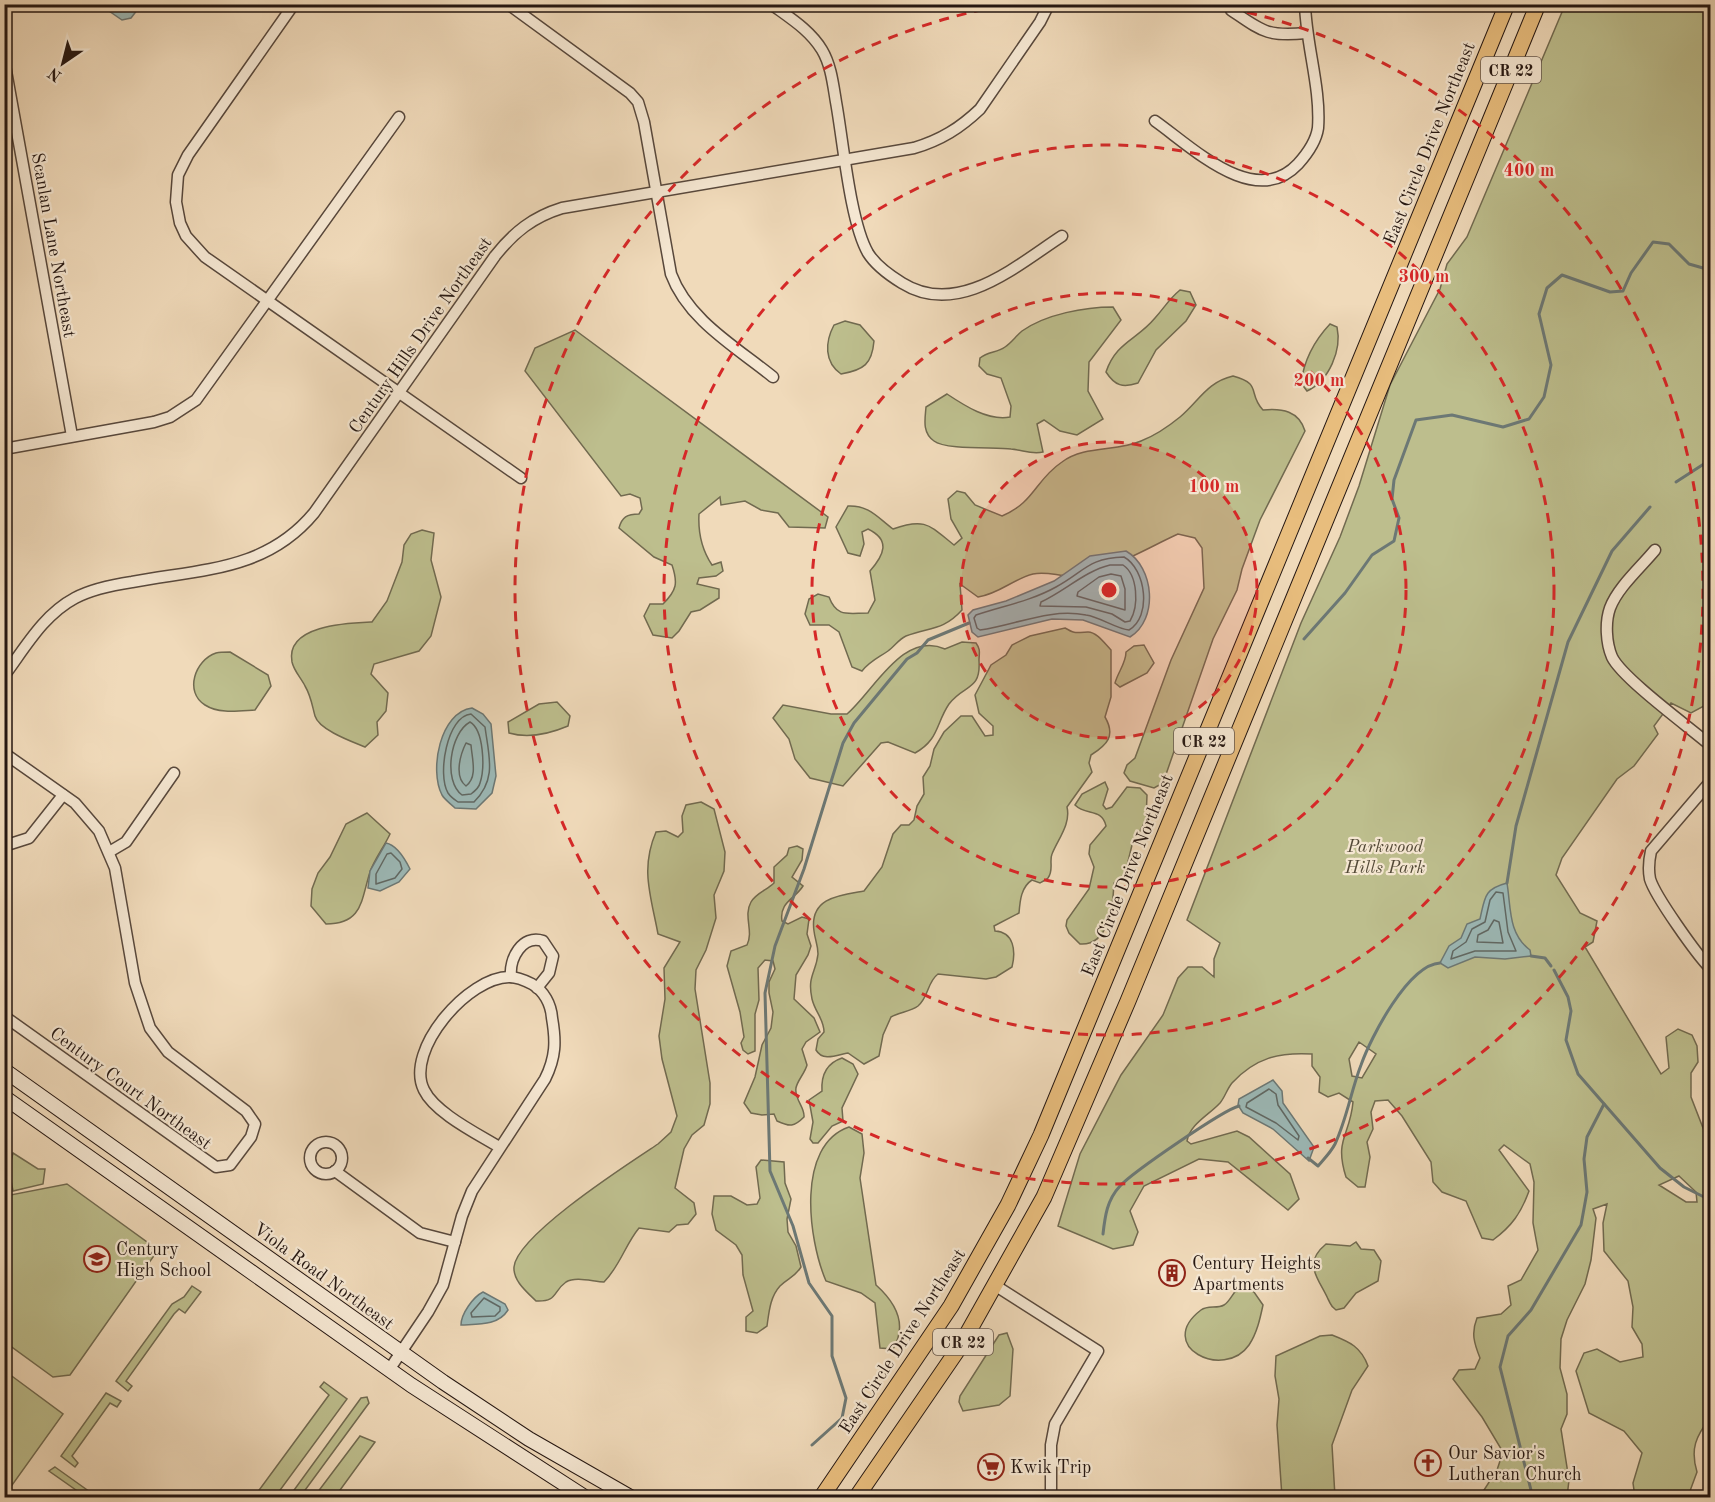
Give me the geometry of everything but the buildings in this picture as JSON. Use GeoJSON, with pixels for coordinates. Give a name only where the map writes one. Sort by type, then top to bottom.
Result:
{"type":"FeatureCollection","features":[{"type":"Feature","properties":{"kind":"main road","name":"East Circle Drive Northeast"},"geometry":{"type":"LineString","coordinates":[[821,1497],[951,1306],[1008,1204],[1031,1155],[1507,4]]}},
{"type":"Feature","properties":{"kind":"main road","name":"CR 22"},"geometry":{"type":"LineString","coordinates":[[856,1497],[942,1375],[996,1286],[1044,1197],[1065,1152],[1538,4]]}},
{"type":"Feature","properties":{"kind":"main road","name":"Viola Road Northeast"},"geometry":{"type":"LineString","coordinates":[[4,1070],[401,1353],[529,1439],[632,1497]]}},
{"type":"Feature","properties":{"kind":"main road"},"geometry":{"type":"LineString","coordinates":[[4,1097],[389,1370],[490,1438],[586,1497]]}},
{"type":"Feature","properties":{"kind":"street"},"geometry":{"type":"LineString","coordinates":[[294,4],[188,155],[178,175],[176,188],[180,224],[194,247],[521,478]]}},
{"type":"Feature","properties":{"kind":"street"},"geometry":{"type":"LineString","coordinates":[[508,4],[630,93],[638,102],[644,122],[671,274],[683,301],[773,377]]}},
{"type":"Feature","properties":{"kind":"street"},"geometry":{"type":"LineString","coordinates":[[771,4],[808,32],[826,58],[861,239],[879,267],[907,286],[937,294],[952,294],[979,288],[994,281],[1062,236]]}},
{"type":"Feature","properties":{"kind":"street","name":"Century Hills Drive Northeast"},"geometry":{"type":"LineString","coordinates":[[4,676],[41,625],[74,599],[107,586],[244,562],[288,540],[314,513],[495,256],[521,227],[545,213],[562,208],[914,148],[942,138],[961,126],[980,109],[1040,22],[1049,4]]}},
{"type":"Feature","properties":{"kind":"street"},"geometry":{"type":"LineString","coordinates":[[1155,121],[1227,172],[1243,178],[1267,182],[1293,169],[1309,152],[1318,130],[1316,96],[1306,33],[1305,4]]}},
{"type":"Feature","properties":{"kind":"street"},"geometry":{"type":"LineString","coordinates":[[1231,10],[1262,31],[1279,36],[1306,33]]}},
{"type":"Feature","properties":{"kind":"street","name":"Scanlan Lane Northeast"},"geometry":{"type":"LineString","coordinates":[[4,60],[72,436]]}},
{"type":"Feature","properties":{"kind":"street"},"geometry":{"type":"LineString","coordinates":[[4,449],[154,422],[184,410],[204,392],[399,117]]}},
{"type":"Feature","properties":{"kind":"street"},"geometry":{"type":"LineString","coordinates":[[1655,550],[1611,606],[1607,620],[1609,649],[1613,658],[1633,681],[1710,746]]}},
{"type":"Feature","properties":{"kind":"street"},"geometry":{"type":"LineString","coordinates":[[4,753],[63,795],[88,818],[109,852],[126,842],[174,773]]}},
{"type":"Feature","properties":{"kind":"street"},"geometry":{"type":"LineString","coordinates":[[1710,782],[1651,851],[1648,865],[1650,880],[1659,897],[1710,968]]}},
{"type":"Feature","properties":{"kind":"street"},"geometry":{"type":"LineString","coordinates":[[4,846],[29,838],[63,795]]}},
{"type":"Feature","properties":{"kind":"street","name":"Century Court Northeast"},"geometry":{"type":"LineString","coordinates":[[4,1016],[213,1166],[223,1168],[230,1165],[251,1137],[255,1127],[251,1117],[177,1059],[150,1028],[135,983],[115,868],[109,852]]}},
{"type":"Feature","properties":{"kind":"street"},"geometry":{"type":"LineString","coordinates":[[511,977],[514,956],[522,946],[531,940],[543,941],[553,956],[549,973],[537,988]]}},
{"type":"Feature","properties":{"kind":"street"},"geometry":{"type":"LineString","coordinates":[[389,1370],[443,1285],[472,1191],[545,1079],[554,1062],[556,1044],[552,1011],[546,998],[537,988],[511,977],[496,980],[458,1002],[440,1023],[420,1057],[419,1072],[424,1091],[449,1116],[500,1147]]}},
{"type":"Feature","properties":{"kind":"street"},"geometry":{"type":"LineString","coordinates":[[335,1171],[420,1233],[455,1242]]}},
{"type":"Feature","properties":{"kind":"street"},"geometry":{"type":"LineString","coordinates":[[996,1286],[1098,1351],[1055,1424],[1051,1445],[1051,1497]]}},
{"type":"Feature","properties":{"kind":"green space","name":"Parkwood Hills Park"},"geometry":{"type":"Polygon","coordinates":[[[1565,5],[1710,5],[1710,696],[1704,706],[1691,713],[1671,703],[1654,726],[1658,734],[1634,766],[1617,779],[1562,858],[1556,875],[1580,913],[1597,921],[1593,942],[1585,947],[1661,1074],[1669,1068],[1666,1037],[1678,1029],[1692,1035],[1697,1046],[1698,1062],[1691,1073],[1691,1097],[1710,1146],[1710,1418],[1701,1431],[1694,1450],[1697,1472],[1690,1491],[1678,1497],[1635,1497],[1633,1483],[1642,1453],[1624,1431],[1589,1413],[1576,1371],[1584,1353],[1597,1349],[1620,1362],[1643,1357],[1642,1344],[1632,1327],[1633,1307],[1628,1281],[1604,1251],[1603,1223],[1607,1204],[1593,1209],[1596,1218],[1591,1260],[1585,1284],[1567,1320],[1561,1339],[1560,1368],[1567,1394],[1567,1414],[1561,1429],[1569,1480],[1567,1497],[1484,1497],[1484,1490],[1497,1470],[1503,1452],[1482,1417],[1453,1379],[1459,1370],[1475,1369],[1480,1358],[1474,1338],[1477,1318],[1501,1314],[1511,1305],[1508,1286],[1521,1280],[1538,1250],[1533,1223],[1534,1182],[1530,1164],[1504,1145],[1499,1150],[1529,1191],[1523,1206],[1506,1230],[1493,1240],[1482,1238],[1466,1201],[1442,1192],[1433,1182],[1431,1162],[1402,1116],[1388,1100],[1375,1101],[1371,1112],[1373,1129],[1367,1142],[1370,1157],[1365,1187],[1358,1187],[1346,1177],[1342,1154],[1353,1102],[1339,1093],[1328,1097],[1319,1092],[1320,1077],[1312,1066],[1312,1054],[1289,1054],[1268,1058],[1241,1074],[1232,1083],[1220,1103],[1196,1125],[1187,1141],[1191,1144],[1237,1131],[1249,1137],[1290,1174],[1299,1199],[1288,1210],[1228,1162],[1199,1159],[1144,1186],[1130,1211],[1138,1232],[1133,1245],[1113,1249],[1058,1226],[1080,1154],[1121,1075],[1163,1015],[1178,978],[1188,967],[1202,967],[1214,977],[1214,959],[1220,943],[1187,920],[1301,623],[1340,537],[1359,486],[1390,385],[1440,289],[1447,264],[1467,237],[1565,5]],[[1359,1042],[1349,1059],[1352,1076],[1362,1078],[1376,1054],[1359,1042]],[[1679,1176],[1659,1185],[1686,1202],[1697,1202],[1696,1192],[1679,1176]]]}},
{"type":"Feature","properties":{"kind":"green space"},"geometry":{"type":"Polygon","coordinates":[[[1180,290],[1190,292],[1196,305],[1186,321],[1156,350],[1138,383],[1120,385],[1116,383],[1106,372],[1115,354],[1148,325],[1180,290]]]}},
{"type":"Feature","properties":{"kind":"green space"},"geometry":{"type":"Polygon","coordinates":[[[1113,307],[1121,320],[1089,362],[1088,391],[1103,419],[1077,435],[1060,431],[1044,420],[1037,424],[1043,452],[1039,453],[1011,449],[948,446],[930,438],[925,426],[926,407],[947,394],[985,415],[1010,417],[1011,406],[1001,378],[987,374],[979,366],[980,358],[1002,349],[1022,331],[1042,320],[1078,310],[1113,307]]]}},
{"type":"Feature","properties":{"kind":"green space"},"geometry":{"type":"Polygon","coordinates":[[[845,321],[860,325],[874,341],[871,355],[865,365],[841,374],[831,364],[828,345],[834,325],[845,321]]]}},
{"type":"Feature","properties":{"kind":"green space"},"geometry":{"type":"Polygon","coordinates":[[[1330,324],[1337,327],[1336,355],[1322,380],[1307,391],[1301,383],[1307,359],[1319,337],[1330,324]]]}},
{"type":"Feature","properties":{"kind":"green space"},"geometry":{"type":"Polygon","coordinates":[[[575,330],[828,517],[825,528],[789,527],[778,513],[761,510],[745,501],[721,505],[720,497],[699,514],[699,521],[701,541],[706,553],[712,565],[721,562],[723,571],[716,576],[699,578],[697,584],[719,589],[719,598],[700,610],[691,612],[672,638],[653,635],[644,616],[650,604],[663,604],[674,590],[675,577],[672,565],[654,557],[619,528],[626,517],[639,514],[642,509],[640,498],[630,494],[621,496],[525,371],[535,348],[575,330]]]}},
{"type":"Feature","properties":{"kind":"green space"},"geometry":{"type":"Polygon","coordinates":[[[1233,376],[1248,382],[1263,410],[1289,412],[1299,419],[1305,431],[1260,520],[1242,569],[1237,590],[1213,639],[1163,783],[1154,788],[1130,781],[1124,773],[1127,765],[1135,758],[1171,660],[1204,588],[1202,548],[1195,538],[1178,534],[1126,560],[1098,570],[1070,576],[1033,574],[993,593],[978,597],[960,584],[962,610],[955,617],[936,628],[903,637],[862,671],[852,667],[839,632],[829,625],[810,625],[805,614],[809,599],[818,594],[829,597],[832,604],[844,613],[868,613],[875,600],[870,571],[882,554],[882,543],[875,533],[868,529],[862,532],[864,544],[860,556],[848,553],[836,527],[848,506],[868,510],[893,529],[904,525],[927,525],[954,545],[962,538],[951,519],[948,499],[957,491],[965,493],[975,505],[1002,516],[1022,504],[1046,476],[1062,462],[1081,453],[1121,447],[1151,436],[1180,417],[1210,387],[1233,376]]]}},
{"type":"Feature","properties":{"kind":"green space"},"geometry":{"type":"Polygon","coordinates":[[[422,530],[434,533],[431,560],[441,597],[431,636],[419,651],[374,664],[371,674],[388,693],[386,711],[377,722],[378,735],[365,747],[337,735],[318,721],[309,693],[293,665],[292,650],[298,640],[320,628],[372,622],[387,601],[402,562],[404,545],[411,534],[422,530]]]}},
{"type":"Feature","properties":{"kind":"green space"},"geometry":{"type":"Polygon","coordinates":[[[1065,628],[1074,632],[1095,634],[1111,650],[1111,697],[1105,717],[1110,735],[1105,744],[1091,755],[1089,763],[1092,772],[1067,807],[1066,825],[1052,854],[1051,872],[1048,878],[1040,883],[1032,880],[1028,883],[1022,895],[1019,913],[994,926],[995,931],[1006,935],[1012,943],[1014,955],[1012,967],[996,977],[986,979],[938,974],[934,977],[918,1006],[891,1017],[883,1035],[879,1056],[864,1064],[848,1053],[831,1057],[822,1056],[816,1050],[824,1027],[813,1004],[811,991],[811,980],[818,954],[814,931],[816,911],[822,904],[837,896],[864,891],[882,867],[893,834],[901,825],[909,825],[914,820],[917,806],[924,794],[923,777],[930,766],[934,749],[944,732],[961,716],[972,716],[985,736],[993,735],[993,726],[979,713],[975,695],[991,665],[1006,655],[1012,645],[1030,636],[1065,628]]]}},
{"type":"Feature","properties":{"kind":"green space"},"geometry":{"type":"Polygon","coordinates":[[[962,642],[976,643],[979,648],[977,678],[949,704],[929,743],[915,753],[888,742],[881,743],[843,786],[810,778],[795,759],[789,739],[773,718],[783,705],[831,714],[847,714],[890,666],[903,655],[916,648],[930,645],[945,649],[962,642]]]}},
{"type":"Feature","properties":{"kind":"green space"},"geometry":{"type":"Polygon","coordinates":[[[1144,645],[1154,663],[1147,673],[1120,687],[1115,683],[1126,652],[1134,646],[1144,645]]]}},
{"type":"Feature","properties":{"kind":"green space"},"geometry":{"type":"Polygon","coordinates":[[[230,652],[268,675],[271,686],[255,710],[216,710],[205,705],[195,692],[195,677],[202,662],[216,653],[230,652]]]}},
{"type":"Feature","properties":{"kind":"green space"},"geometry":{"type":"Polygon","coordinates":[[[557,702],[570,716],[568,726],[539,735],[524,736],[509,733],[508,722],[539,704],[557,702]]]}},
{"type":"Feature","properties":{"kind":"green space"},"geometry":{"type":"Polygon","coordinates":[[[1105,782],[1108,789],[1103,805],[1106,809],[1112,807],[1127,787],[1140,788],[1147,795],[1146,820],[1132,845],[1125,874],[1114,883],[1108,923],[1097,939],[1090,943],[1080,944],[1069,933],[1066,926],[1067,920],[1089,889],[1094,867],[1089,854],[1090,845],[1106,826],[1104,820],[1097,814],[1075,805],[1082,794],[1105,782]]]}},
{"type":"Feature","properties":{"kind":"green space"},"geometry":{"type":"Polygon","coordinates":[[[701,802],[714,809],[725,852],[724,871],[714,895],[716,918],[706,950],[696,970],[695,989],[710,1083],[710,1104],[704,1125],[692,1135],[684,1149],[675,1188],[694,1203],[696,1214],[688,1224],[677,1225],[669,1232],[639,1228],[604,1282],[570,1280],[548,1300],[536,1301],[521,1286],[514,1272],[520,1253],[553,1219],[600,1183],[658,1144],[671,1132],[677,1116],[662,1059],[659,1036],[665,999],[664,968],[680,942],[658,934],[648,883],[648,871],[651,845],[656,832],[666,831],[678,837],[683,832],[682,816],[686,805],[701,802]]]}},
{"type":"Feature","properties":{"kind":"green space"},"geometry":{"type":"Polygon","coordinates":[[[367,813],[390,834],[372,867],[362,901],[354,915],[338,923],[326,924],[311,906],[312,889],[318,873],[330,857],[346,824],[367,813]]]}},
{"type":"Feature","properties":{"kind":"green space"},"geometry":{"type":"Polygon","coordinates":[[[797,846],[803,849],[802,860],[792,877],[803,886],[785,905],[782,921],[788,924],[802,917],[809,919],[807,934],[811,946],[796,975],[794,999],[814,1018],[820,1032],[806,1042],[802,1049],[807,1065],[796,1092],[804,1117],[797,1123],[789,1125],[777,1121],[774,1114],[751,1113],[744,1103],[755,1077],[762,1045],[771,1028],[773,1012],[769,982],[775,969],[773,961],[765,960],[758,968],[759,1000],[755,1014],[755,1051],[748,1054],[743,1050],[741,1043],[744,1037],[740,1012],[727,966],[731,951],[747,945],[749,940],[748,913],[751,902],[774,883],[774,867],[787,855],[789,848],[797,846]]]}},
{"type":"Feature","properties":{"kind":"green space"},"geometry":{"type":"Polygon","coordinates":[[[842,1058],[853,1064],[858,1074],[842,1108],[843,1121],[832,1126],[818,1143],[813,1143],[810,1139],[813,1122],[809,1100],[822,1091],[824,1075],[829,1066],[842,1058]]]}},
{"type":"Feature","properties":{"kind":"green space"},"geometry":{"type":"Polygon","coordinates":[[[849,1127],[862,1134],[864,1153],[860,1178],[876,1285],[894,1306],[899,1322],[897,1340],[893,1349],[880,1348],[875,1303],[861,1293],[826,1281],[815,1242],[811,1219],[814,1173],[821,1153],[832,1137],[849,1127]]]}},
{"type":"Feature","properties":{"kind":"green space"},"geometry":{"type":"Polygon","coordinates":[[[13,1153],[38,1169],[45,1169],[43,1184],[13,1191],[9,1170],[13,1153]]]}},
{"type":"Feature","properties":{"kind":"green space"},"geometry":{"type":"Polygon","coordinates":[[[761,1160],[784,1162],[785,1183],[791,1199],[787,1219],[788,1232],[796,1246],[801,1267],[777,1290],[770,1305],[767,1326],[757,1333],[746,1331],[746,1317],[753,1311],[743,1275],[742,1255],[736,1245],[716,1230],[712,1214],[714,1196],[731,1196],[747,1205],[757,1204],[760,1198],[756,1167],[761,1160]]]}},
{"type":"Feature","properties":{"kind":"green space"},"geometry":{"type":"Polygon","coordinates":[[[67,1184],[158,1250],[70,1375],[53,1377],[5,1342],[5,1196],[67,1184]]]}},
{"type":"Feature","properties":{"kind":"green space"},"geometry":{"type":"Polygon","coordinates":[[[1356,1242],[1361,1249],[1374,1250],[1381,1261],[1378,1281],[1356,1293],[1344,1308],[1336,1310],[1331,1305],[1314,1271],[1313,1264],[1319,1251],[1326,1244],[1350,1246],[1356,1242]]]}},
{"type":"Feature","properties":{"kind":"green space"},"geometry":{"type":"Polygon","coordinates":[[[1242,1285],[1254,1292],[1263,1305],[1256,1331],[1249,1345],[1238,1355],[1224,1360],[1210,1359],[1198,1354],[1189,1346],[1185,1336],[1189,1323],[1201,1310],[1224,1305],[1242,1285]]]}},
{"type":"Feature","properties":{"kind":"green space"},"geometry":{"type":"Polygon","coordinates":[[[192,1286],[201,1292],[185,1313],[179,1309],[174,1314],[126,1381],[132,1386],[128,1391],[116,1381],[172,1304],[184,1297],[192,1286]]]}},
{"type":"Feature","properties":{"kind":"green space"},"geometry":{"type":"Polygon","coordinates":[[[1007,1333],[1013,1349],[1010,1396],[999,1405],[963,1411],[959,1402],[960,1396],[999,1335],[1007,1333]]]}},
{"type":"Feature","properties":{"kind":"green space"},"geometry":{"type":"Polygon","coordinates":[[[1332,1335],[1354,1346],[1362,1354],[1368,1366],[1352,1390],[1332,1445],[1335,1497],[1282,1497],[1277,1425],[1279,1399],[1275,1376],[1276,1356],[1320,1336],[1332,1335]]]}},
{"type":"Feature","properties":{"kind":"green space"},"geometry":{"type":"Polygon","coordinates":[[[5,1371],[63,1414],[5,1495],[5,1371]]]}},
{"type":"Feature","properties":{"kind":"green space"},"geometry":{"type":"Polygon","coordinates":[[[324,1382],[347,1399],[275,1497],[254,1497],[329,1395],[320,1387],[324,1382]]]}},
{"type":"Feature","properties":{"kind":"green space"},"geometry":{"type":"Polygon","coordinates":[[[106,1393],[121,1401],[117,1407],[110,1403],[72,1456],[78,1463],[75,1467],[61,1456],[106,1393]]]}},
{"type":"Feature","properties":{"kind":"green space"},"geometry":{"type":"Polygon","coordinates":[[[367,1397],[369,1403],[300,1497],[289,1497],[361,1398],[367,1397]]]}},
{"type":"Feature","properties":{"kind":"green space"},"geometry":{"type":"Polygon","coordinates":[[[360,1436],[375,1442],[335,1497],[314,1497],[360,1436]]]}},
{"type":"Feature","properties":{"kind":"green space"},"geometry":{"type":"Polygon","coordinates":[[[55,1467],[97,1497],[86,1497],[49,1471],[55,1467]]]}},
{"type":"Feature","properties":{"kind":"water"},"geometry":{"type":"Polygon","coordinates":[[[106,5],[141,5],[131,18],[122,20],[109,11],[106,5]]]}},
{"type":"Feature","properties":{"kind":"water"},"geometry":{"type":"Polygon","coordinates":[[[1126,551],[1143,569],[1149,593],[1146,618],[1130,637],[1083,620],[1052,619],[978,637],[972,632],[968,615],[973,610],[1006,601],[1054,581],[1090,556],[1126,551]]]}},
{"type":"Feature","properties":{"kind":"water"},"geometry":{"type":"Polygon","coordinates":[[[472,708],[483,714],[491,724],[496,776],[492,793],[476,809],[455,808],[442,795],[438,784],[437,758],[445,731],[452,720],[461,712],[472,708]]]}},
{"type":"Feature","properties":{"kind":"water"},"geometry":{"type":"Polygon","coordinates":[[[386,843],[397,849],[410,869],[399,882],[380,891],[368,888],[370,871],[386,843]]]}},
{"type":"Feature","properties":{"kind":"water"},"geometry":{"type":"Polygon","coordinates":[[[1507,883],[1514,928],[1523,944],[1530,950],[1531,956],[1505,959],[1475,957],[1448,968],[1440,963],[1449,946],[1461,938],[1467,924],[1480,919],[1490,891],[1507,883]]]}},
{"type":"Feature","properties":{"kind":"water"},"geometry":{"type":"Polygon","coordinates":[[[1273,1080],[1282,1091],[1283,1103],[1314,1147],[1309,1161],[1273,1129],[1243,1113],[1238,1105],[1239,1099],[1273,1080]]]}},
{"type":"Feature","properties":{"kind":"water"},"geometry":{"type":"Polygon","coordinates":[[[483,1292],[505,1304],[508,1310],[493,1322],[461,1325],[468,1306],[483,1292]]]}},
{"type":"Feature","properties":{"kind":"waterway"},"geometry":{"type":"LineString","coordinates":[[1304,639],[1345,593],[1372,555],[1394,541],[1399,518],[1392,499],[1394,480],[1416,420],[1452,415],[1503,427],[1529,419],[1544,397],[1551,365],[1539,314],[1547,288],[1562,275],[1610,292],[1623,291],[1631,273],[1653,242],[1669,244],[1689,264],[1710,270]]}},
{"type":"Feature","properties":{"kind":"waterway"},"geometry":{"type":"LineString","coordinates":[[1676,482],[1710,460]]}},
{"type":"Feature","properties":{"kind":"waterway"},"geometry":{"type":"LineString","coordinates":[[1507,883],[1516,826],[1568,642],[1612,551],[1650,507]]}},
{"type":"Feature","properties":{"kind":"waterway"},"geometry":{"type":"LineString","coordinates":[[812,1445],[842,1418],[846,1398],[832,1356],[832,1316],[809,1283],[793,1226],[770,1171],[765,993],[775,946],[804,869],[843,743],[854,723],[907,659],[917,653],[928,640],[969,623]]}},
{"type":"Feature","properties":{"kind":"waterway"},"geometry":{"type":"LineString","coordinates":[[1531,956],[1545,958],[1551,966]]}},
{"type":"Feature","properties":{"kind":"waterway"},"geometry":{"type":"LineString","coordinates":[[1308,1158],[1318,1166],[1335,1144],[1366,1053],[1392,1004],[1416,976],[1428,967],[1440,963]]}},
{"type":"Feature","properties":{"kind":"waterway"},"geometry":{"type":"LineString","coordinates":[[1554,970],[1568,997],[1571,1011],[1566,1040],[1578,1074],[1660,1168],[1684,1187],[1710,1200]]}},
{"type":"Feature","properties":{"kind":"waterway"},"geometry":{"type":"LineString","coordinates":[[1533,1498],[1500,1367],[1508,1336],[1531,1310],[1581,1225],[1587,1192],[1584,1159],[1587,1137],[1604,1104]]}},
{"type":"Feature","properties":{"kind":"waterway"},"geometry":{"type":"LineString","coordinates":[[1103,1234],[1109,1203],[1120,1186],[1178,1142],[1215,1118],[1239,1106]]}},
{"type":"Feature","properties":{"kind":"place","name":"Century High School"},"geometry":{"type":"Point","coordinates":[97,1259]}},
{"type":"Feature","properties":{"kind":"place","name":"Century Heights Apartments"},"geometry":{"type":"Point","coordinates":[1172,1273]}},
{"type":"Feature","properties":{"kind":"place","name":"Our Savior's Lutheran Church"},"geometry":{"type":"Point","coordinates":[1428,1463]}},
{"type":"Feature","properties":{"kind":"place","name":"Kwik Trip"},"geometry":{"type":"Point","coordinates":[991,1467]}}]}
